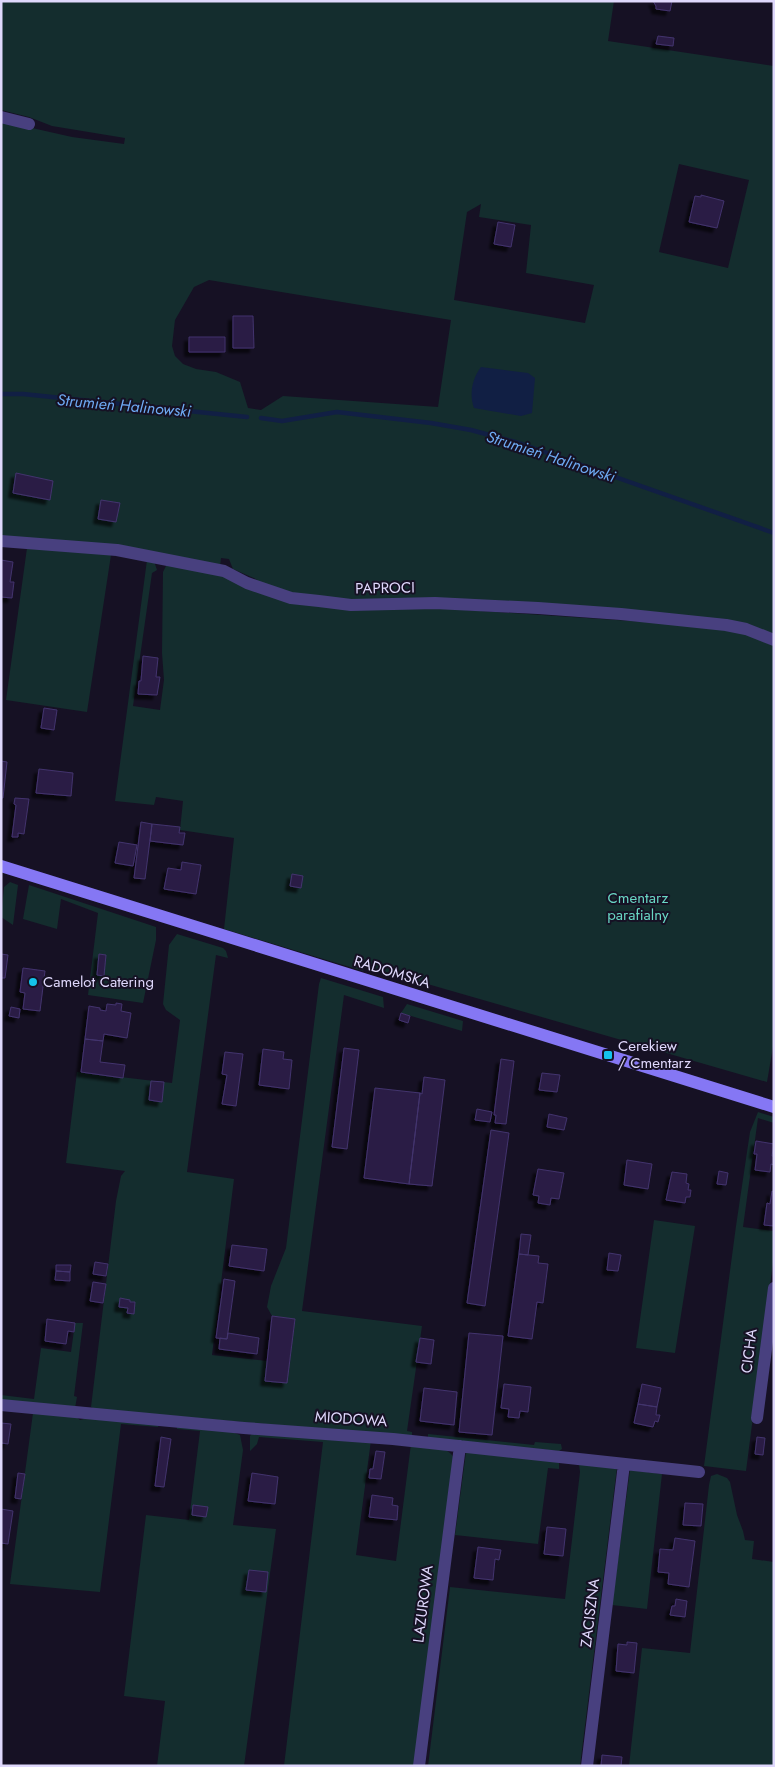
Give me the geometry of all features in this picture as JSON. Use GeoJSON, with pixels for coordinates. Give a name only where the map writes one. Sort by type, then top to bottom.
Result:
{"type":"FeatureCollection","features":[{"type":"Feature","properties":{"kind":"street"},"geometry":{"type":"LineString","coordinates":[[1,117],[29,124]]}},
{"type":"Feature","properties":{"kind":"street","name":"PAPROCI"},"geometry":{"type":"LineString","coordinates":[[1,541],[117,550],[224,571],[247,582],[291,598],[319,602],[352,605],[435,604],[538,608],[620,614],[726,625],[746,629],[774,640]]}},
{"type":"Feature","properties":{"kind":"street","name":"RADOMSKA"},"geometry":{"type":"LineString","coordinates":[[1,866],[774,1106]]}},
{"type":"Feature","properties":{"kind":"street","name":"CICHA"},"geometry":{"type":"LineString","coordinates":[[757,1418],[774,1288]]}},
{"type":"Feature","properties":{"kind":"street","name":"MIODOWA"},"geometry":{"type":"LineString","coordinates":[[1,1405],[244,1428],[393,1439],[699,1472]]}},
{"type":"Feature","properties":{"kind":"street","name":"LAZUROWA"},"geometry":{"type":"LineString","coordinates":[[419,1766],[460,1446]]}},
{"type":"Feature","properties":{"kind":"street","name":"ZACISZNA"},"geometry":{"type":"LineString","coordinates":[[587,1766],[624,1464]]}},
{"type":"Feature","properties":{"kind":"green space","name":"Cmentarz parafialny"},"geometry":{"type":"Polygon","coordinates":[[[1,1],[614,1],[608,41],[774,66],[774,635],[751,625],[436,608],[720,627],[757,637],[774,646],[774,1041],[767,1082],[365,966],[363,971],[224,929],[234,838],[180,830],[183,801],[156,797],[154,805],[115,801],[147,560],[154,561],[157,570],[152,573],[133,706],[160,710],[164,680],[162,653],[163,572],[167,564],[258,580],[233,569],[229,559],[221,558],[220,567],[111,555],[87,712],[6,700],[27,548],[1,546],[1,121],[72,137],[124,144],[125,138],[52,126],[29,117],[1,110],[1,1]],[[679,164],[659,252],[728,268],[749,180],[679,164]],[[481,204],[467,212],[454,300],[585,323],[594,285],[526,273],[531,225],[479,217],[481,204]],[[209,280],[194,287],[175,320],[172,346],[175,356],[183,364],[196,369],[216,372],[240,382],[248,408],[261,410],[283,396],[438,407],[451,320],[209,280]]]}},
{"type":"Feature","properties":{"kind":"green space"},"geometry":{"type":"Polygon","coordinates":[[[10,882],[18,885],[13,925],[1,917],[4,887],[10,882]]]}},
{"type":"Feature","properties":{"kind":"green space"},"geometry":{"type":"Polygon","coordinates":[[[29,885],[156,927],[156,940],[143,1003],[88,995],[98,913],[61,899],[57,929],[23,919],[29,885]]]}},
{"type":"Feature","properties":{"kind":"green space"},"geometry":{"type":"Polygon","coordinates":[[[177,934],[223,948],[228,958],[216,955],[187,1172],[234,1179],[212,1355],[267,1361],[265,1381],[287,1383],[295,1319],[272,1316],[267,1307],[271,1286],[286,1248],[319,984],[321,978],[383,997],[384,1008],[344,995],[302,1311],[422,1326],[407,1431],[412,1432],[412,1437],[95,1409],[91,1407],[116,1201],[121,1176],[125,1171],[66,1163],[77,1072],[172,1083],[180,1020],[166,1010],[163,1004],[169,945],[177,934]]]}},
{"type":"Feature","properties":{"kind":"green space"},"geometry":{"type":"Polygon","coordinates":[[[407,1004],[463,1021],[462,1031],[401,1013],[407,1004]]]}},
{"type":"Feature","properties":{"kind":"green space"},"geometry":{"type":"Polygon","coordinates":[[[758,1112],[774,1117],[774,1123],[758,1118],[743,1227],[774,1231],[774,1255],[746,1471],[704,1466],[750,1132],[758,1112]]]}},
{"type":"Feature","properties":{"kind":"green space"},"geometry":{"type":"Polygon","coordinates":[[[654,1220],[695,1226],[675,1353],[636,1348],[654,1220]]]}},
{"type":"Feature","properties":{"kind":"green space"},"geometry":{"type":"Polygon","coordinates":[[[75,1323],[83,1323],[74,1396],[77,1397],[75,1408],[1,1401],[1,1395],[34,1399],[41,1348],[71,1352],[75,1323]]]}},
{"type":"Feature","properties":{"kind":"green space"},"geometry":{"type":"Polygon","coordinates":[[[33,1413],[75,1416],[80,1420],[91,1417],[159,1424],[158,1427],[121,1424],[100,1592],[10,1584],[33,1413]]]}},
{"type":"Feature","properties":{"kind":"green space"},"geometry":{"type":"Polygon","coordinates":[[[177,1426],[232,1432],[240,1435],[243,1450],[233,1525],[276,1529],[244,1766],[157,1766],[165,1701],[124,1696],[146,1515],[189,1520],[200,1431],[177,1429],[177,1426]]]}},
{"type":"Feature","properties":{"kind":"green space"},"geometry":{"type":"Polygon","coordinates":[[[253,1432],[371,1440],[356,1555],[396,1561],[411,1444],[441,1448],[454,1458],[415,1766],[284,1766],[323,1442],[259,1437],[257,1444],[250,1451],[250,1436],[253,1432]]]}},
{"type":"Feature","properties":{"kind":"green space"},"geometry":{"type":"Polygon","coordinates":[[[428,1434],[534,1445],[535,1442],[561,1444],[562,1449],[559,1451],[428,1439],[428,1434]]]}},
{"type":"Feature","properties":{"kind":"green space"},"geometry":{"type":"Polygon","coordinates":[[[466,1452],[559,1461],[559,1469],[548,1468],[538,1544],[455,1535],[466,1452]]]}},
{"type":"Feature","properties":{"kind":"green space"},"geometry":{"type":"Polygon","coordinates":[[[579,1464],[617,1467],[580,1766],[428,1766],[450,1587],[565,1599],[580,1472],[579,1464]]]}},
{"type":"Feature","properties":{"kind":"green space"},"geometry":{"type":"Polygon","coordinates":[[[630,1470],[662,1474],[647,1609],[612,1605],[630,1470]]]}},
{"type":"Feature","properties":{"kind":"green space"},"geometry":{"type":"Polygon","coordinates":[[[717,1474],[727,1478],[730,1482],[745,1540],[754,1541],[752,1559],[774,1562],[774,1766],[629,1766],[642,1648],[690,1653],[709,1485],[711,1476],[717,1474]]]}},
{"type":"Feature","properties":{"kind":"water"},"geometry":{"type":"Polygon","coordinates":[[[481,367],[528,373],[535,378],[532,413],[521,416],[474,408],[472,387],[475,376],[481,367]]]}},
{"type":"Feature","properties":{"kind":"building"},"geometry":{"type":"Polygon","coordinates":[[[653,1],[672,1],[670,11],[656,9],[653,1]]]}},
{"type":"Feature","properties":{"kind":"building"},"geometry":{"type":"Polygon","coordinates":[[[658,36],[674,38],[673,46],[656,44],[658,36]]]}},
{"type":"Feature","properties":{"kind":"building"},"geometry":{"type":"Polygon","coordinates":[[[701,195],[724,201],[717,228],[689,222],[695,196],[701,197],[701,195]]]}},
{"type":"Feature","properties":{"kind":"building"},"geometry":{"type":"Polygon","coordinates":[[[498,222],[515,225],[511,247],[494,244],[498,222]]]}},
{"type":"Feature","properties":{"kind":"building"},"geometry":{"type":"Polygon","coordinates":[[[233,316],[253,316],[254,348],[233,348],[233,316]]]}},
{"type":"Feature","properties":{"kind":"building"},"geometry":{"type":"Polygon","coordinates":[[[189,337],[225,337],[225,352],[189,352],[189,337]]]}},
{"type":"Feature","properties":{"kind":"building"},"geometry":{"type":"Polygon","coordinates":[[[16,473],[53,481],[50,500],[13,493],[16,473]]]}},
{"type":"Feature","properties":{"kind":"building"},"geometry":{"type":"Polygon","coordinates":[[[101,500],[120,503],[116,522],[98,519],[101,500]]]}},
{"type":"Feature","properties":{"kind":"building"},"geometry":{"type":"Polygon","coordinates":[[[1,560],[13,562],[10,582],[14,582],[12,598],[1,597],[1,560]]]}},
{"type":"Feature","properties":{"kind":"building"},"geometry":{"type":"Polygon","coordinates":[[[143,656],[158,658],[156,677],[160,677],[157,695],[138,694],[143,656]]]}},
{"type":"Feature","properties":{"kind":"building"},"geometry":{"type":"Polygon","coordinates":[[[44,708],[57,710],[54,730],[41,728],[44,708]]]}},
{"type":"Feature","properties":{"kind":"building"},"geometry":{"type":"Polygon","coordinates":[[[1,761],[7,762],[3,798],[1,798],[1,761]]]}},
{"type":"Feature","properties":{"kind":"building"},"geometry":{"type":"Polygon","coordinates":[[[39,769],[73,773],[71,796],[36,793],[39,769]]]}},
{"type":"Feature","properties":{"kind":"building"},"geometry":{"type":"Polygon","coordinates":[[[15,798],[29,799],[24,834],[18,833],[18,837],[12,837],[16,805],[14,804],[15,798]]]}},
{"type":"Feature","properties":{"kind":"building"},"geometry":{"type":"Polygon","coordinates":[[[141,822],[152,824],[145,879],[134,878],[141,822]]]}},
{"type":"Feature","properties":{"kind":"building"},"geometry":{"type":"Polygon","coordinates":[[[152,824],[180,827],[179,833],[185,833],[183,845],[150,841],[152,824]]]}},
{"type":"Feature","properties":{"kind":"building"},"geometry":{"type":"Polygon","coordinates":[[[119,842],[137,845],[133,866],[115,863],[119,842]]]}},
{"type":"Feature","properties":{"kind":"building"},"geometry":{"type":"Polygon","coordinates":[[[182,862],[201,865],[196,894],[164,889],[168,868],[181,870],[182,862]]]}},
{"type":"Feature","properties":{"kind":"building"},"geometry":{"type":"Polygon","coordinates":[[[292,874],[303,876],[301,888],[290,886],[292,874]]]}},
{"type":"Feature","properties":{"kind":"building"},"geometry":{"type":"Polygon","coordinates":[[[1,954],[8,955],[5,978],[1,978],[1,954]]]}},
{"type":"Feature","properties":{"kind":"building"},"geometry":{"type":"Polygon","coordinates":[[[99,954],[106,955],[104,976],[97,975],[99,954]]]}},
{"type":"Feature","properties":{"kind":"building","name":"Camelot Catering"},"geometry":{"type":"Polygon","coordinates":[[[23,968],[45,971],[40,1011],[23,1009],[25,993],[20,992],[23,968]]]}},
{"type":"Feature","properties":{"kind":"building"},"geometry":{"type":"Polygon","coordinates":[[[116,1003],[122,1004],[121,1011],[131,1013],[127,1038],[104,1034],[103,1041],[85,1039],[89,1006],[106,1011],[107,1004],[116,1005],[116,1003]]]}},
{"type":"Feature","properties":{"kind":"building"},"geometry":{"type":"Polygon","coordinates":[[[11,1007],[20,1009],[19,1018],[9,1016],[11,1007]]]}},
{"type":"Feature","properties":{"kind":"building"},"geometry":{"type":"Polygon","coordinates":[[[401,1013],[410,1016],[408,1023],[399,1020],[401,1013]]]}},
{"type":"Feature","properties":{"kind":"building"},"geometry":{"type":"Polygon","coordinates":[[[85,1039],[103,1041],[100,1062],[125,1065],[123,1078],[81,1072],[85,1039]]]}},
{"type":"Feature","properties":{"kind":"building"},"geometry":{"type":"Polygon","coordinates":[[[344,1048],[359,1050],[347,1149],[332,1147],[344,1048]]]}},
{"type":"Feature","properties":{"kind":"building"},"geometry":{"type":"Polygon","coordinates":[[[263,1049],[284,1052],[283,1059],[292,1060],[289,1089],[259,1085],[263,1049]]]}},
{"type":"Feature","properties":{"kind":"building"},"geometry":{"type":"Polygon","coordinates":[[[225,1052],[243,1054],[236,1106],[222,1104],[227,1075],[222,1074],[225,1052]]]}},
{"type":"Feature","properties":{"kind":"building"},"geometry":{"type":"Polygon","coordinates":[[[501,1059],[514,1061],[506,1124],[495,1123],[496,1115],[494,1115],[501,1059]]]}},
{"type":"Feature","properties":{"kind":"building"},"geometry":{"type":"Polygon","coordinates":[[[542,1073],[560,1075],[557,1092],[539,1090],[542,1073]]]}},
{"type":"Feature","properties":{"kind":"building"},"geometry":{"type":"Polygon","coordinates":[[[424,1077],[445,1080],[432,1186],[409,1184],[420,1093],[422,1094],[424,1077]]]}},
{"type":"Feature","properties":{"kind":"building"},"geometry":{"type":"Polygon","coordinates":[[[151,1081],[164,1082],[162,1102],[149,1100],[151,1081]]]}},
{"type":"Feature","properties":{"kind":"building"},"geometry":{"type":"Polygon","coordinates":[[[375,1088],[420,1093],[409,1184],[364,1178],[375,1088]]]}},
{"type":"Feature","properties":{"kind":"building"},"geometry":{"type":"Polygon","coordinates":[[[477,1109],[492,1112],[490,1122],[475,1120],[477,1109]]]}},
{"type":"Feature","properties":{"kind":"building"},"geometry":{"type":"Polygon","coordinates":[[[549,1114],[567,1118],[564,1130],[547,1127],[549,1114]]]}},
{"type":"Feature","properties":{"kind":"building"},"geometry":{"type":"Polygon","coordinates":[[[491,1130],[509,1133],[485,1306],[467,1303],[491,1130]]]}},
{"type":"Feature","properties":{"kind":"building"},"geometry":{"type":"Polygon","coordinates":[[[756,1141],[774,1144],[772,1156],[774,1156],[774,1165],[771,1164],[770,1172],[755,1170],[757,1154],[754,1154],[756,1141]]]}},
{"type":"Feature","properties":{"kind":"building"},"geometry":{"type":"Polygon","coordinates":[[[627,1160],[652,1164],[648,1189],[624,1185],[627,1160]]]}},
{"type":"Feature","properties":{"kind":"building"},"geometry":{"type":"Polygon","coordinates":[[[538,1169],[564,1173],[559,1199],[551,1198],[550,1205],[538,1203],[539,1196],[533,1195],[538,1169]]]}},
{"type":"Feature","properties":{"kind":"building"},"geometry":{"type":"Polygon","coordinates":[[[719,1171],[728,1173],[726,1185],[717,1184],[719,1171]]]}},
{"type":"Feature","properties":{"kind":"building"},"geometry":{"type":"Polygon","coordinates":[[[672,1172],[687,1174],[686,1183],[689,1184],[688,1190],[691,1190],[690,1197],[686,1197],[685,1203],[666,1200],[672,1172]]]}},
{"type":"Feature","properties":{"kind":"building"},"geometry":{"type":"Polygon","coordinates":[[[772,1191],[774,1192],[774,1226],[764,1225],[767,1203],[770,1204],[772,1191]]]}},
{"type":"Feature","properties":{"kind":"building"},"geometry":{"type":"Polygon","coordinates":[[[521,1234],[531,1235],[528,1255],[519,1254],[521,1234]]]}},
{"type":"Feature","properties":{"kind":"building"},"geometry":{"type":"Polygon","coordinates":[[[232,1245],[267,1249],[264,1271],[229,1266],[232,1245]]]}},
{"type":"Feature","properties":{"kind":"building"},"geometry":{"type":"Polygon","coordinates":[[[609,1253],[621,1255],[618,1271],[607,1270],[609,1253]]]}},
{"type":"Feature","properties":{"kind":"building"},"geometry":{"type":"Polygon","coordinates":[[[519,1254],[539,1256],[538,1263],[548,1264],[543,1303],[537,1302],[532,1339],[508,1336],[519,1254]]]}},
{"type":"Feature","properties":{"kind":"building"},"geometry":{"type":"Polygon","coordinates":[[[95,1262],[108,1264],[106,1276],[93,1274],[95,1262]]]}},
{"type":"Feature","properties":{"kind":"building"},"geometry":{"type":"Polygon","coordinates":[[[56,1265],[71,1265],[70,1272],[56,1271],[56,1265]]]}},
{"type":"Feature","properties":{"kind":"building"},"geometry":{"type":"Polygon","coordinates":[[[56,1271],[70,1272],[70,1281],[55,1280],[56,1271]]]}},
{"type":"Feature","properties":{"kind":"building"},"geometry":{"type":"Polygon","coordinates":[[[224,1279],[235,1281],[227,1339],[216,1338],[224,1279]]]}},
{"type":"Feature","properties":{"kind":"building"},"geometry":{"type":"Polygon","coordinates":[[[93,1282],[106,1284],[103,1303],[90,1301],[93,1282]]]}},
{"type":"Feature","properties":{"kind":"building"},"geometry":{"type":"Polygon","coordinates":[[[120,1298],[135,1302],[134,1314],[127,1313],[128,1308],[119,1307],[120,1298]]]}},
{"type":"Feature","properties":{"kind":"building"},"geometry":{"type":"Polygon","coordinates":[[[272,1316],[295,1319],[287,1383],[265,1381],[272,1316]]]}},
{"type":"Feature","properties":{"kind":"building"},"geometry":{"type":"Polygon","coordinates":[[[47,1319],[75,1323],[74,1332],[68,1331],[66,1344],[45,1341],[47,1319]]]}},
{"type":"Feature","properties":{"kind":"building"},"geometry":{"type":"Polygon","coordinates":[[[228,1333],[259,1338],[257,1354],[219,1349],[220,1338],[227,1339],[228,1333]]]}},
{"type":"Feature","properties":{"kind":"building"},"geometry":{"type":"Polygon","coordinates":[[[469,1333],[503,1336],[492,1435],[459,1432],[469,1333]]]}},
{"type":"Feature","properties":{"kind":"building"},"geometry":{"type":"Polygon","coordinates":[[[420,1338],[434,1340],[431,1364],[416,1362],[420,1338]]]}},
{"type":"Feature","properties":{"kind":"building"},"geometry":{"type":"Polygon","coordinates":[[[504,1384],[531,1387],[528,1412],[520,1411],[519,1418],[508,1417],[509,1409],[501,1408],[504,1384]]]}},
{"type":"Feature","properties":{"kind":"building"},"geometry":{"type":"Polygon","coordinates":[[[642,1384],[661,1388],[657,1407],[638,1404],[642,1384]]]}},
{"type":"Feature","properties":{"kind":"building"},"geometry":{"type":"Polygon","coordinates":[[[424,1388],[457,1392],[454,1425],[420,1421],[424,1388]]]}},
{"type":"Feature","properties":{"kind":"building"},"geometry":{"type":"Polygon","coordinates":[[[638,1404],[657,1407],[656,1415],[660,1415],[658,1422],[655,1421],[653,1427],[634,1423],[638,1404]]]}},
{"type":"Feature","properties":{"kind":"building"},"geometry":{"type":"Polygon","coordinates":[[[1,1423],[11,1424],[8,1444],[2,1443],[1,1446],[1,1423]]]}},
{"type":"Feature","properties":{"kind":"building"},"geometry":{"type":"Polygon","coordinates":[[[161,1437],[171,1439],[164,1487],[155,1486],[161,1437]]]}},
{"type":"Feature","properties":{"kind":"building"},"geometry":{"type":"Polygon","coordinates":[[[757,1437],[765,1438],[763,1455],[755,1454],[757,1437]]]}},
{"type":"Feature","properties":{"kind":"building"},"geometry":{"type":"Polygon","coordinates":[[[376,1451],[385,1452],[381,1479],[369,1478],[370,1469],[373,1469],[376,1451]]]}},
{"type":"Feature","properties":{"kind":"building"},"geometry":{"type":"Polygon","coordinates":[[[18,1473],[25,1474],[21,1499],[15,1498],[18,1473]]]}},
{"type":"Feature","properties":{"kind":"building"},"geometry":{"type":"Polygon","coordinates":[[[252,1473],[278,1477],[275,1504],[248,1501],[252,1473]]]}},
{"type":"Feature","properties":{"kind":"building"},"geometry":{"type":"Polygon","coordinates":[[[372,1495],[393,1498],[392,1505],[398,1506],[397,1520],[369,1517],[372,1495]]]}},
{"type":"Feature","properties":{"kind":"building"},"geometry":{"type":"Polygon","coordinates":[[[685,1503],[703,1504],[701,1526],[683,1525],[685,1503]]]}},
{"type":"Feature","properties":{"kind":"building"},"geometry":{"type":"Polygon","coordinates":[[[193,1505],[208,1507],[206,1517],[192,1515],[193,1505]]]}},
{"type":"Feature","properties":{"kind":"building"},"geometry":{"type":"Polygon","coordinates":[[[1,1509],[13,1511],[8,1544],[1,1543],[1,1509]]]}},
{"type":"Feature","properties":{"kind":"building"},"geometry":{"type":"Polygon","coordinates":[[[547,1527],[566,1529],[563,1556],[544,1554],[547,1527]]]}},
{"type":"Feature","properties":{"kind":"building"},"geometry":{"type":"Polygon","coordinates":[[[675,1538],[695,1541],[689,1587],[668,1584],[669,1573],[658,1572],[660,1549],[673,1550],[675,1538]]]}},
{"type":"Feature","properties":{"kind":"building"},"geometry":{"type":"Polygon","coordinates":[[[478,1547],[501,1550],[499,1560],[495,1559],[493,1580],[474,1578],[478,1547]]]}},
{"type":"Feature","properties":{"kind":"building"},"geometry":{"type":"Polygon","coordinates":[[[249,1570],[268,1572],[266,1592],[246,1590],[249,1570]]]}},
{"type":"Feature","properties":{"kind":"building"},"geometry":{"type":"Polygon","coordinates":[[[676,1599],[687,1601],[685,1617],[670,1615],[672,1606],[675,1606],[676,1599]]]}},
{"type":"Feature","properties":{"kind":"building"},"geometry":{"type":"Polygon","coordinates":[[[627,1642],[637,1643],[634,1673],[616,1671],[618,1644],[627,1645],[627,1642]]]}},
{"type":"Feature","properties":{"kind":"building"},"geometry":{"type":"Polygon","coordinates":[[[602,1755],[622,1757],[621,1766],[601,1766],[602,1755]]]}},
{"type":"Feature","properties":{"kind":"waterway","name":"Strumień Halinowski"},"geometry":{"type":"LineString","coordinates":[[1,394],[23,394],[247,417]]}},
{"type":"Feature","properties":{"kind":"waterway","name":"Strumień Halinowski"},"geometry":{"type":"LineString","coordinates":[[261,418],[282,421],[337,412],[431,423],[471,430],[519,443],[774,533]]}},
{"type":"Feature","properties":{"kind":"place","name":"Camelot Catering"},"geometry":{"type":"Point","coordinates":[33,982]}},
{"type":"Feature","properties":{"kind":"place","name":"Cerekiew / Cmentarz"},"geometry":{"type":"Point","coordinates":[608,1055]}}]}
